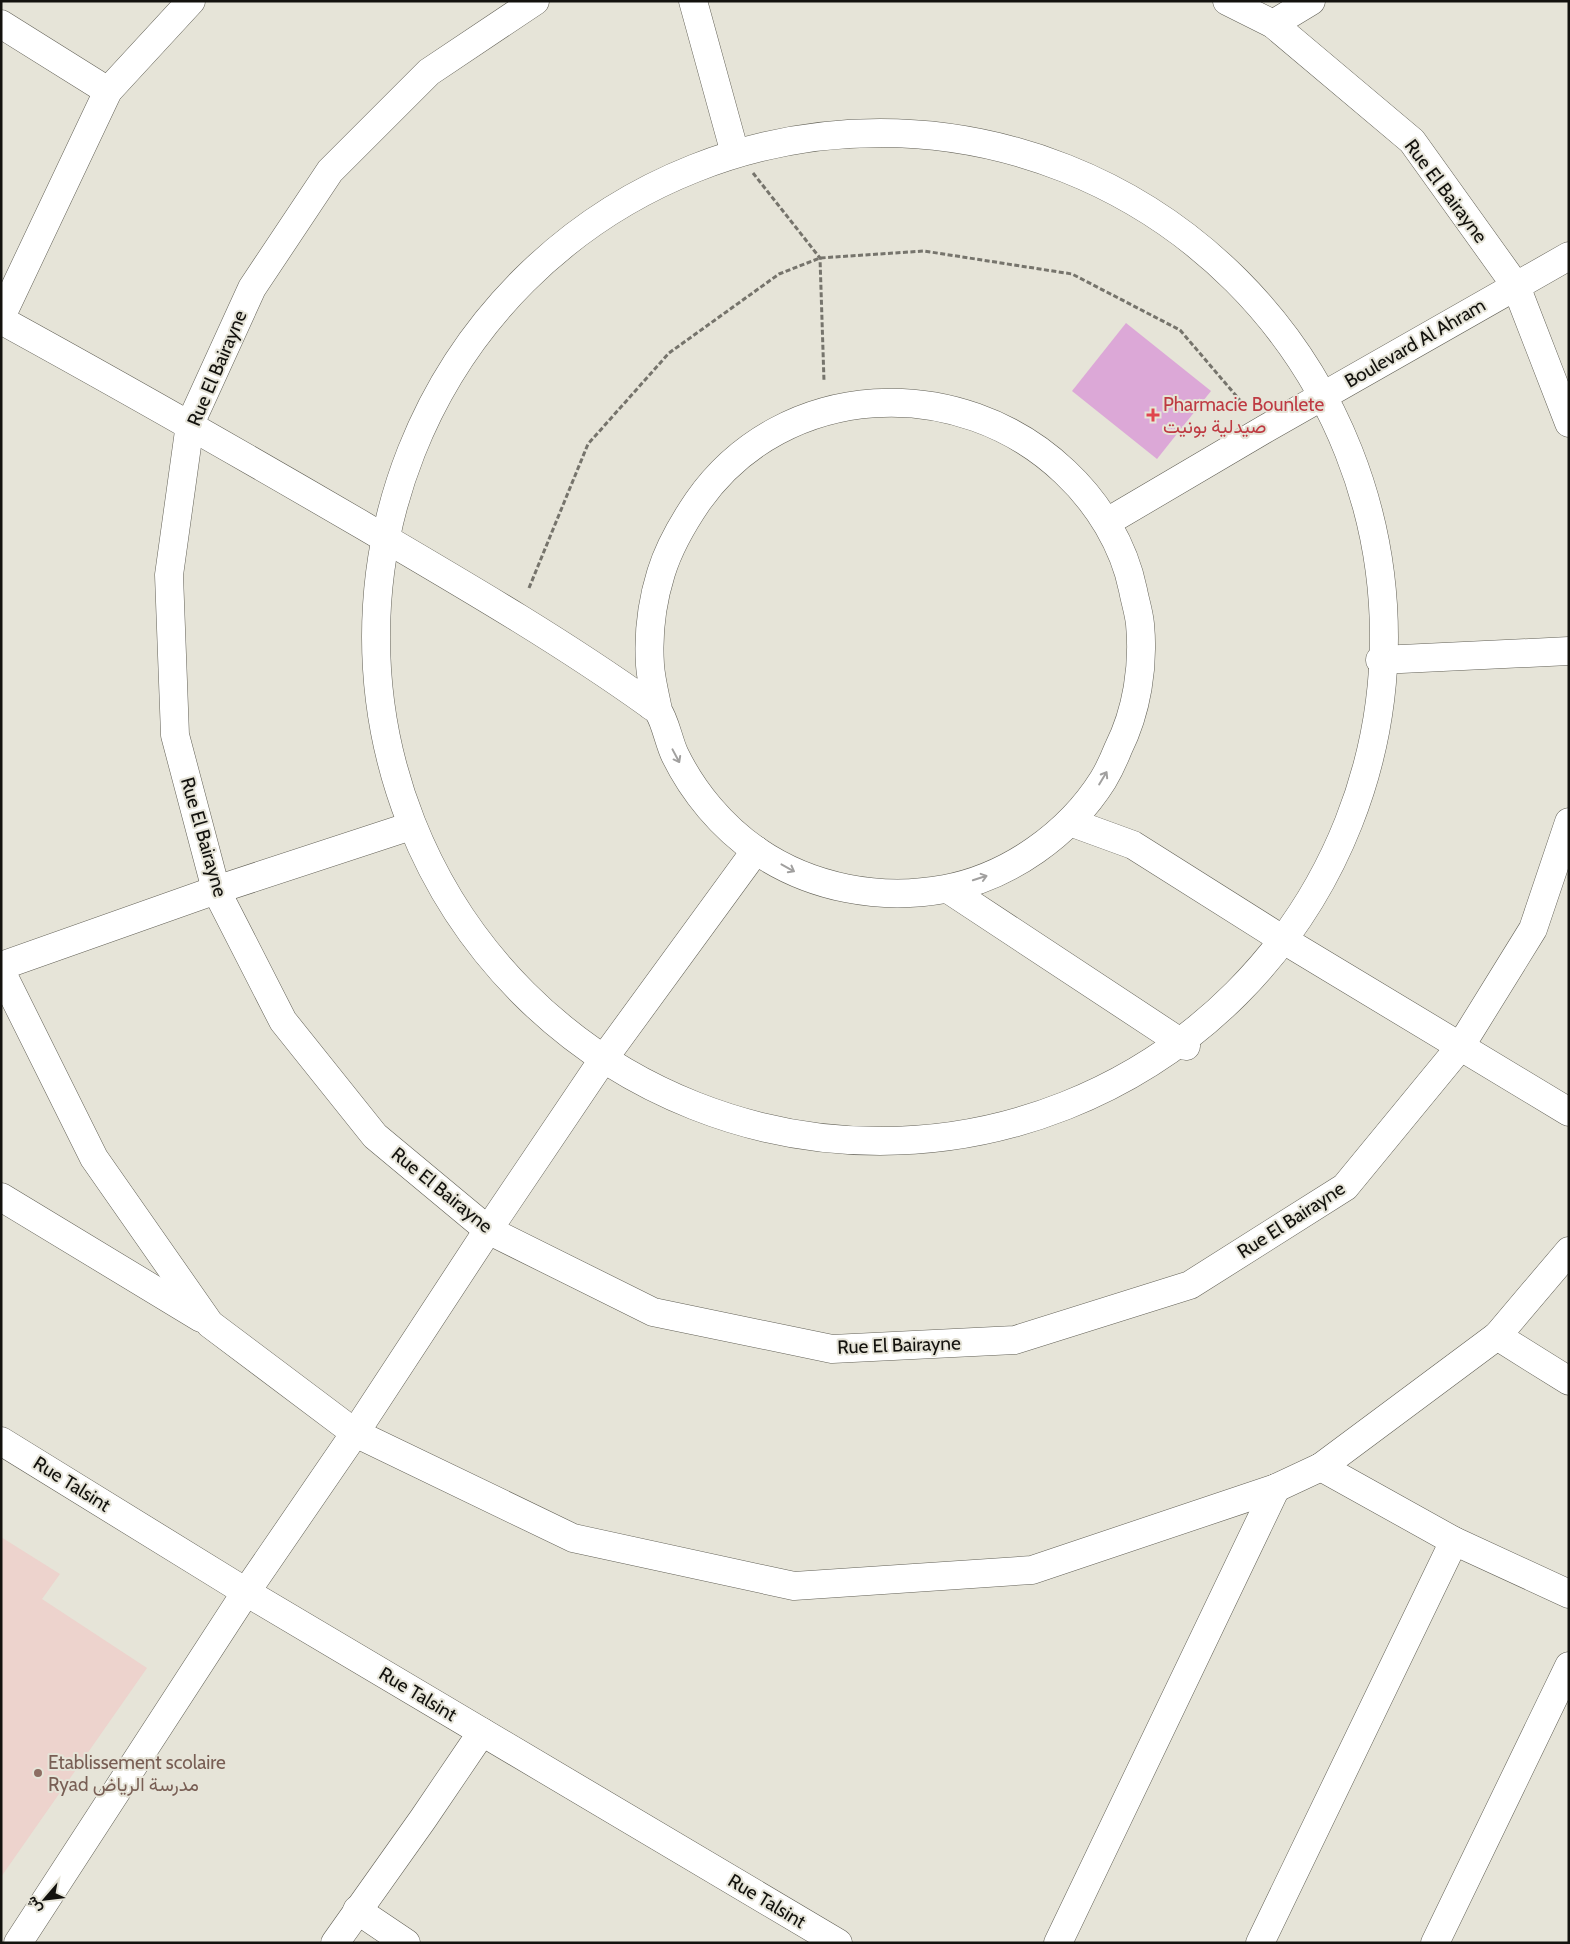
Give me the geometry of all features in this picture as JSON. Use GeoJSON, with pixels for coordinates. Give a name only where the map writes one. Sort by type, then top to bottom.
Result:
{"type":"FeatureCollection","features":[{"type":"Feature","properties":{"kind":"street"},"geometry":{"type":"LineString","coordinates":[[191,1],[108,91],[1,318],[190,424],[518,616],[658,710]]}},
{"type":"Feature","properties":{"kind":"street","name":"Rue El Bairayne"},"geometry":{"type":"LineString","coordinates":[[535,1],[429,72],[330,171],[252,288],[190,424],[169,575],[175,735],[216,890],[283,1021],[375,1136],[488,1230],[653,1312],[832,1349],[1015,1340],[1190,1285],[1345,1187],[1460,1047],[1533,929],[1569,822]]}},
{"type":"Feature","properties":{"kind":"street"},"geometry":{"type":"LineString","coordinates":[[693,1],[734,150]]}},
{"type":"Feature","properties":{"kind":"street","name":"Rue El Bairayne"},"geometry":{"type":"LineString","coordinates":[[1227,1],[1273,24],[1412,141],[1516,286],[1569,422]]}},
{"type":"Feature","properties":{"kind":"street"},"geometry":{"type":"LineString","coordinates":[[1273,24],[1311,1]]}},
{"type":"Feature","properties":{"kind":"street"},"geometry":{"type":"LineString","coordinates":[[1,24],[108,91]]}},
{"type":"Feature","properties":{"kind":"street"},"geometry":{"type":"LineString","coordinates":[[848,129],[964,135],[1074,167],[1176,223],[1262,301],[1327,394],[1369,520],[1380,660],[1357,804],[1282,939],[1186,1046],[1078,1107],[959,1140],[835,1144],[714,1117],[602,1061],[524,996],[459,916],[411,826],[377,684],[384,538],[428,408],[505,295],[610,206],[734,150],[848,129]]}},
{"type":"Feature","properties":{"kind":"street","name":"Boulevard Al Ahram"},"geometry":{"type":"LineString","coordinates":[[1106,522],[1569,256]]}},
{"type":"Feature","properties":{"kind":"street"},"geometry":{"type":"LineString","coordinates":[[916,402],[962,411],[1006,428],[1045,453],[1079,485],[1106,522],[1129,572],[1140,624],[1140,678],[1127,731],[1104,779],[1070,822],[1034,852],[992,874],[948,889],[898,894],[848,889],[800,874],[756,850],[722,822],[695,789],[673,751],[658,710],[650,664],[652,616],[662,570],[681,527],[708,488],[741,455],[781,429],[825,412],[870,403],[916,402]]}},
{"type":"Feature","properties":{"kind":"street"},"geometry":{"type":"LineString","coordinates":[[1380,660],[1569,651]]}},
{"type":"Feature","properties":{"kind":"street"},"geometry":{"type":"LineString","coordinates":[[1070,822],[1133,845],[1282,939],[1569,1112]]}},
{"type":"Feature","properties":{"kind":"street"},"geometry":{"type":"LineString","coordinates":[[1,966],[216,890],[411,826]]}},
{"type":"Feature","properties":{"kind":"street"},"geometry":{"type":"LineString","coordinates":[[18,1943],[246,1592],[355,1433],[602,1061],[756,850]]}},
{"type":"Feature","properties":{"kind":"street"},"geometry":{"type":"LineString","coordinates":[[948,889],[1186,1046]]}},
{"type":"Feature","properties":{"kind":"street"},"geometry":{"type":"LineString","coordinates":[[1,971],[94,1158],[210,1324]]}},
{"type":"Feature","properties":{"kind":"street"},"geometry":{"type":"LineString","coordinates":[[1,1197],[210,1324],[355,1433],[573,1538],[794,1586],[1032,1570],[1276,1488],[1321,1467],[1498,1336],[1569,1251]]}},
{"type":"Feature","properties":{"kind":"street"},"geometry":{"type":"LineString","coordinates":[[1498,1336],[1569,1381]]}},
{"type":"Feature","properties":{"kind":"street","name":"Rue Talsint"},"geometry":{"type":"LineString","coordinates":[[1,1441],[246,1592],[838,1943]]}},
{"type":"Feature","properties":{"kind":"street"},"geometry":{"type":"LineString","coordinates":[[1321,1467],[1454,1541],[1569,1594]]}},
{"type":"Feature","properties":{"kind":"street"},"geometry":{"type":"LineString","coordinates":[[1058,1943],[1276,1488]]}},
{"type":"Feature","properties":{"kind":"street"},"geometry":{"type":"LineString","coordinates":[[1260,1943],[1454,1541]]}},
{"type":"Feature","properties":{"kind":"street"},"geometry":{"type":"LineString","coordinates":[[1434,1943],[1569,1666]]}},
{"type":"Feature","properties":{"kind":"street"},"geometry":{"type":"LineString","coordinates":[[335,1943],[482,1732]]}},
{"type":"Feature","properties":{"kind":"street"},"geometry":{"type":"LineString","coordinates":[[357,1910],[406,1943]]}},
{"type":"Feature","properties":{"kind":"path"},"geometry":{"type":"LineString","coordinates":[[734,150],[820,258],[825,412]]}},
{"type":"Feature","properties":{"kind":"path"},"geometry":{"type":"LineString","coordinates":[[518,616],[588,444],[669,353],[779,274],[820,258],[924,251],[1072,274],[1180,330],[1265,429]]}},
{"type":"Feature","properties":{"kind":"shaded area","name":"Etablissement scolaire Ryad مدرسة الرياض"},"geometry":{"type":"Polygon","coordinates":[[[1,1537],[60,1574],[42,1599],[147,1668],[1,1877],[1,1537]]]}},
{"type":"Feature","properties":{"kind":"building"},"geometry":{"type":"Polygon","coordinates":[[[1126,323],[1211,391],[1157,459],[1072,391],[1126,323]]]}},
{"type":"Feature","properties":{"kind":"place","name":"Pharmacie Bounlete صيدلية بونيت"},"geometry":{"type":"Point","coordinates":[1153,415]}},
{"type":"Feature","properties":{"kind":"place","name":"Etablissement scolaire Ryad مدرسة الرياض"},"geometry":{"type":"Point","coordinates":[38,1773]}}]}
